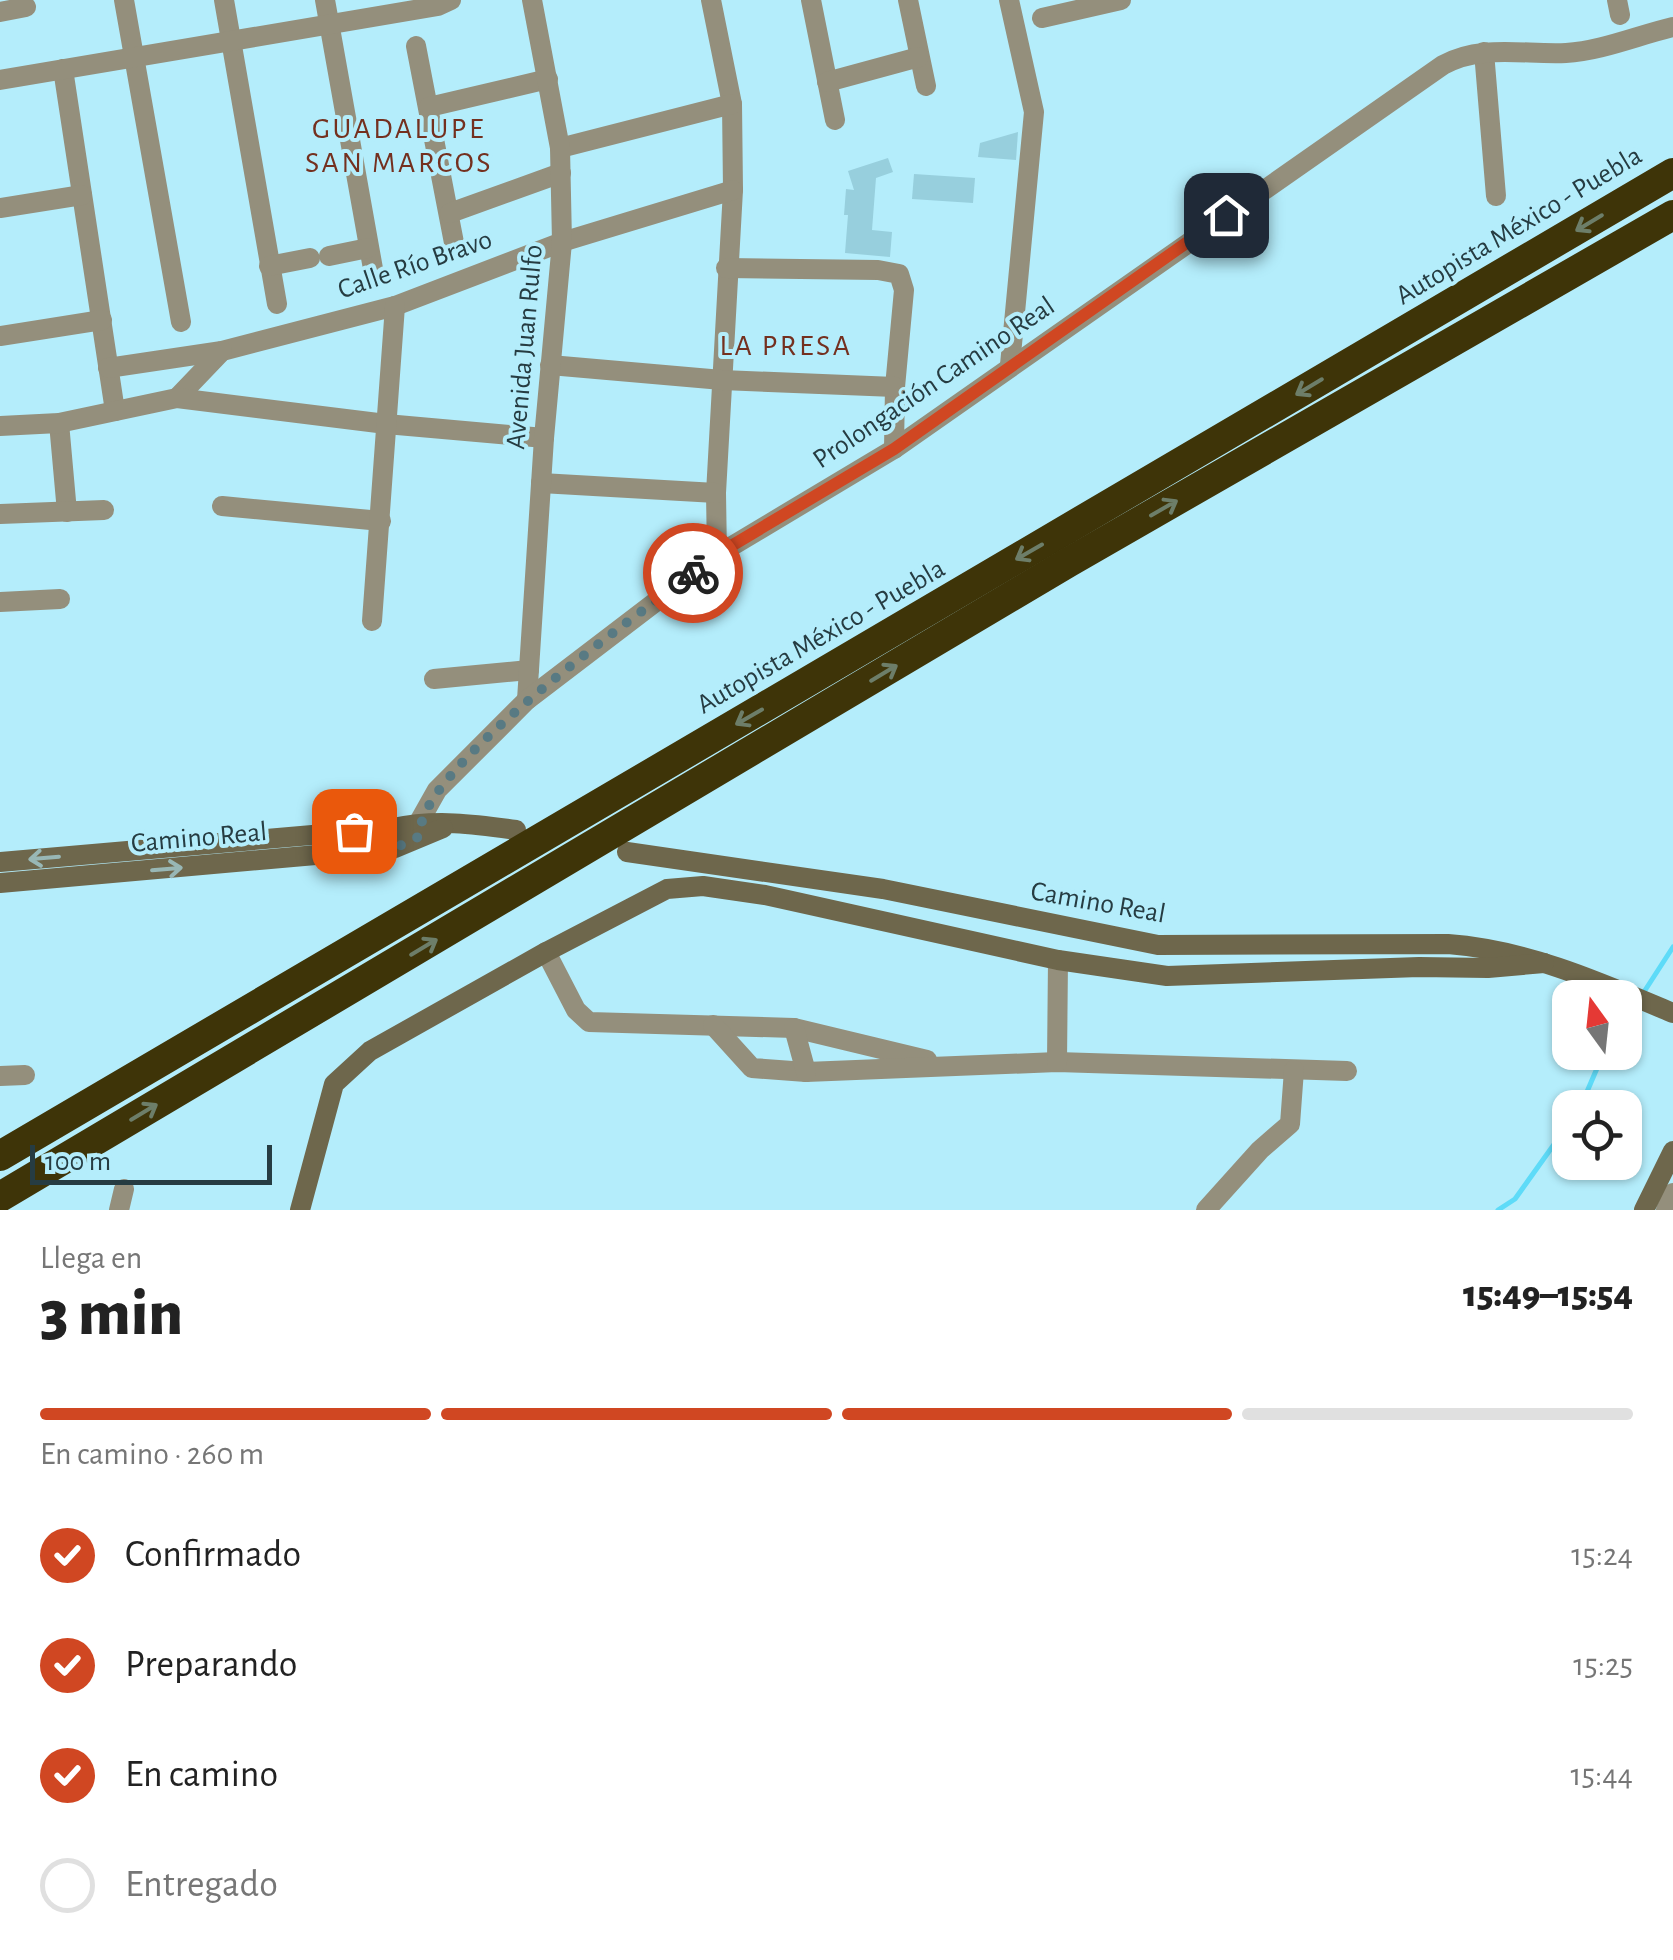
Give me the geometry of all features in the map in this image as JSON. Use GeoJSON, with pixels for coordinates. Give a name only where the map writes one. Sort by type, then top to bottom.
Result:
{"type":"FeatureCollection","features":[{"type":"Feature","properties":{"kind":"highway","name":"Autopista México - Puebla"},"geometry":{"type":"LineString","coordinates":[[0,1156],[1673,173]]}},
{"type":"Feature","properties":{"kind":"highway"},"geometry":{"type":"LineString","coordinates":[[0,1197],[1069,562],[1673,215]]}},
{"type":"Feature","properties":{"kind":"street"},"geometry":{"type":"LineString","coordinates":[[124,0],[181,322]]}},
{"type":"Feature","properties":{"kind":"street"},"geometry":{"type":"LineString","coordinates":[[224,0],[277,304]]}},
{"type":"Feature","properties":{"kind":"street"},"geometry":{"type":"LineString","coordinates":[[325,0],[375,280]]}},
{"type":"Feature","properties":{"kind":"street"},"geometry":{"type":"LineString","coordinates":[[0,80],[438,6],[452,0]]}},
{"type":"Feature","properties":{"kind":"street","name":"Avenida Juan Rulfo"},"geometry":{"type":"LineString","coordinates":[[527,700],[544,438],[562,242],[560,148],[532,0]]}},
{"type":"Feature","properties":{"kind":"street"},"geometry":{"type":"LineString","coordinates":[[711,0],[732,104],[733,190],[726,268],[716,555]]}},
{"type":"Feature","properties":{"kind":"street"},"geometry":{"type":"LineString","coordinates":[[811,0],[835,120]]}},
{"type":"Feature","properties":{"kind":"street"},"geometry":{"type":"LineString","coordinates":[[908,0],[926,86]]}},
{"type":"Feature","properties":{"kind":"street"},"geometry":{"type":"LineString","coordinates":[[1009,0],[1034,112],[1010,365]]}},
{"type":"Feature","properties":{"kind":"street"},"geometry":{"type":"LineString","coordinates":[[1042,18],[1114,1]]}},
{"type":"Feature","properties":{"kind":"street"},"geometry":{"type":"LineString","coordinates":[[0,12],[27,10]]}},
{"type":"Feature","properties":{"kind":"street"},"geometry":{"type":"LineString","coordinates":[[1496,196],[1484,52],[1570,53],[1673,27]]}},
{"type":"Feature","properties":{"kind":"street"},"geometry":{"type":"LineString","coordinates":[[416,46],[456,248]]}},
{"type":"Feature","properties":{"kind":"street","name":"Prolongación Camino Real"},"geometry":{"type":"LineString","coordinates":[[420,829],[437,790],[527,700],[716,555],[894,449],[1460,55],[1484,52]]}},
{"type":"Feature","properties":{"kind":"street"},"geometry":{"type":"LineString","coordinates":[[827,82],[920,57]]}},
{"type":"Feature","properties":{"kind":"street"},"geometry":{"type":"LineString","coordinates":[[63,69],[115,411]]}},
{"type":"Feature","properties":{"kind":"street"},"geometry":{"type":"LineString","coordinates":[[429,106],[548,79]]}},
{"type":"Feature","properties":{"kind":"street"},"geometry":{"type":"LineString","coordinates":[[560,148],[732,104]]}},
{"type":"Feature","properties":{"kind":"street"},"geometry":{"type":"LineString","coordinates":[[450,213],[560,173]]}},
{"type":"Feature","properties":{"kind":"street","name":"Calle Río Bravo"},"geometry":{"type":"LineString","coordinates":[[108,368],[222,351],[394,306],[562,242],[733,190]]}},
{"type":"Feature","properties":{"kind":"street"},"geometry":{"type":"LineString","coordinates":[[0,208],[82,194]]}},
{"type":"Feature","properties":{"kind":"street"},"geometry":{"type":"LineString","coordinates":[[269,266],[368,248]]}},
{"type":"Feature","properties":{"kind":"street"},"geometry":{"type":"LineString","coordinates":[[726,268],[878,270],[898,274],[904,290],[894,449]]}},
{"type":"Feature","properties":{"kind":"street"},"geometry":{"type":"LineString","coordinates":[[372,621],[394,306]]}},
{"type":"Feature","properties":{"kind":"street"},"geometry":{"type":"LineString","coordinates":[[0,336],[102,320]]}},
{"type":"Feature","properties":{"kind":"street"},"geometry":{"type":"LineString","coordinates":[[177,398],[222,351]]}},
{"type":"Feature","properties":{"kind":"street"},"geometry":{"type":"LineString","coordinates":[[150,362],[177,398]]}},
{"type":"Feature","properties":{"kind":"street"},"geometry":{"type":"LineString","coordinates":[[550,365],[722,380],[895,387]]}},
{"type":"Feature","properties":{"kind":"street"},"geometry":{"type":"LineString","coordinates":[[0,426],[59,423],[177,398],[386,424],[544,438]]}},
{"type":"Feature","properties":{"kind":"street"},"geometry":{"type":"LineString","coordinates":[[59,423],[67,512]]}},
{"type":"Feature","properties":{"kind":"street"},"geometry":{"type":"LineString","coordinates":[[541,483],[716,493]]}},
{"type":"Feature","properties":{"kind":"street"},"geometry":{"type":"LineString","coordinates":[[222,506],[381,522]]}},
{"type":"Feature","properties":{"kind":"street"},"geometry":{"type":"LineString","coordinates":[[0,514],[104,510]]}},
{"type":"Feature","properties":{"kind":"street"},"geometry":{"type":"LineString","coordinates":[[0,602],[60,599]]}},
{"type":"Feature","properties":{"kind":"street"},"geometry":{"type":"LineString","coordinates":[[434,679],[528,670]]}},
{"type":"Feature","properties":{"kind":"street","name":"Camino Real"},"geometry":{"type":"LineString","coordinates":[[0,862],[108,852],[316,844],[395,848],[420,829],[459,822],[516,830]]}},
{"type":"Feature","properties":{"kind":"street","name":"Camino Real"},"geometry":{"type":"LineString","coordinates":[[0,883],[108,874],[316,844]]}},
{"type":"Feature","properties":{"kind":"street"},"geometry":{"type":"LineString","coordinates":[[108,852],[108,874]]}},
{"type":"Feature","properties":{"kind":"street","name":"Camino Real"},"geometry":{"type":"LineString","coordinates":[[628,852],[883,889],[1158,945],[1486,947],[1573,971],[1673,1013]]}},
{"type":"Feature","properties":{"kind":"street"},"geometry":{"type":"LineString","coordinates":[[300,1210],[334,1084],[370,1051],[668,888],[703,886],[860,914],[1058,960],[1168,976],[1488,968],[1544,963]]}},
{"type":"Feature","properties":{"kind":"street"},"geometry":{"type":"LineString","coordinates":[[546,952],[580,1017],[589,1022],[794,1028],[953,1066]]}},
{"type":"Feature","properties":{"kind":"street"},"geometry":{"type":"LineString","coordinates":[[1058,960],[1058,1062]]}},
{"type":"Feature","properties":{"kind":"street"},"geometry":{"type":"LineString","coordinates":[[713,1026],[752,1068],[806,1072],[1058,1062],[1347,1071]]}},
{"type":"Feature","properties":{"kind":"street"},"geometry":{"type":"LineString","coordinates":[[794,1028],[806,1072]]}},
{"type":"Feature","properties":{"kind":"street"},"geometry":{"type":"LineString","coordinates":[[1206,1210],[1260,1150],[1290,1124],[1294,1070]]}},
{"type":"Feature","properties":{"kind":"street"},"geometry":{"type":"LineString","coordinates":[[0,1076],[25,1076]]}},
{"type":"Feature","properties":{"kind":"street"},"geometry":{"type":"LineString","coordinates":[[1644,1210],[1673,1150]]}},
{"type":"Feature","properties":{"kind":"street"},"geometry":{"type":"LineString","coordinates":[[1666,1210],[1673,1193]]}},
{"type":"Feature","properties":{"kind":"building"},"geometry":{"type":"Polygon","coordinates":[[[1018,132],[1016,160],[978,157],[980,143],[1018,132]]]}},
{"type":"Feature","properties":{"kind":"building"},"geometry":{"type":"Polygon","coordinates":[[[888,158],[893,172],[876,178],[872,230],[892,232],[890,257],[845,253],[846,189],[854,190],[848,171],[888,158]]]}},
{"type":"Feature","properties":{"kind":"building"},"geometry":{"type":"Polygon","coordinates":[[[914,174],[975,178],[973,203],[912,199],[914,174]]]}},
{"type":"Feature","properties":{"kind":"waterway"},"geometry":{"type":"LineString","coordinates":[[1642,995],[1673,947]]}},
{"type":"Feature","properties":{"kind":"waterway"},"geometry":{"type":"LineString","coordinates":[[1588,1090],[1596,1070]]}},
{"type":"Feature","properties":{"kind":"waterway"},"geometry":{"type":"LineString","coordinates":[[1498,1210],[1515,1199],[1552,1147]]}},
{"type":"Feature","properties":{"kind":"way so far"},"geometry":{"type":"LineString","coordinates":[[354,831],[316,834],[317,855],[395,848],[420,836],[419,822],[437,790],[527,700],[693,573]]}},
{"type":"Feature","properties":{"kind":"district","name":"GUADALUPE SAN MARCOS"},"geometry":{"type":"Point","coordinates":[399,146]}},
{"type":"Feature","properties":{"kind":"district","name":"LA PRESA"},"geometry":{"type":"Point","coordinates":[786,346]}},
{"type":"Feature","properties":{"kind":"route"},"geometry":{"type":"LineString","coordinates":[[693,573],[716,555],[894,449],[1226,215]]}}]}
